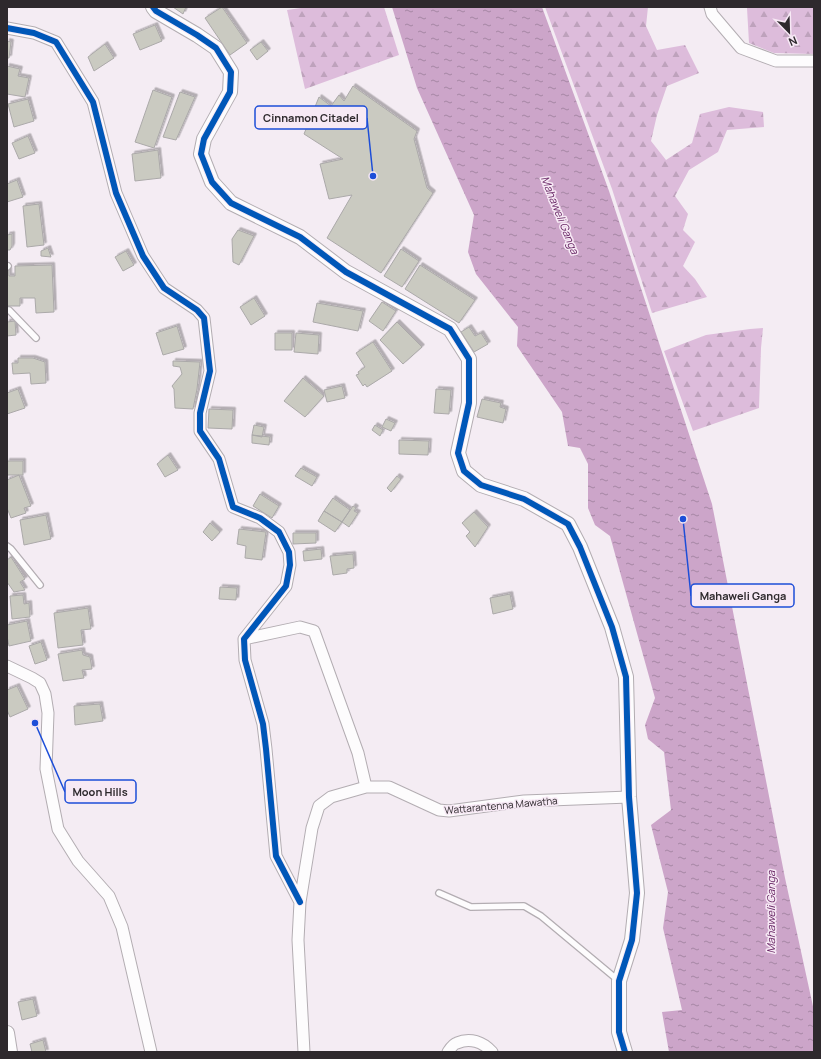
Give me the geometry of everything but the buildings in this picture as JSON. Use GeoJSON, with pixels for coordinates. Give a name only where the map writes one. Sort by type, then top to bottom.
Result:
{"type":"FeatureCollection","features":[{"type":"Feature","properties":{"kind":"street"},"geometry":{"type":"LineString","coordinates":[[153,7],[156,11],[216,48],[231,72],[230,92],[204,139],[201,154],[212,182],[231,203],[300,237],[346,272],[450,329],[469,359],[469,403],[458,454],[464,471],[481,485],[524,499],[568,524],[580,547],[612,627],[626,677],[629,797],[637,893],[632,940],[619,981],[618,1032],[625,1052]]}},
{"type":"Feature","properties":{"kind":"street"},"geometry":{"type":"LineString","coordinates":[[710,7],[712,14],[741,48],[776,61],[814,61]]}},
{"type":"Feature","properties":{"kind":"street"},"geometry":{"type":"LineString","coordinates":[[7,28],[34,33],[56,42],[93,102],[116,193],[143,256],[164,288],[197,310],[204,318],[210,371],[200,413],[200,431],[219,459],[233,506],[260,518],[279,532],[289,552],[290,564],[286,586],[244,639],[245,660],[265,736],[276,856],[300,902]]}},
{"type":"Feature","properties":{"kind":"street"},"geometry":{"type":"LineString","coordinates":[[244,639],[300,627],[314,631],[358,753],[366,787]]}},
{"type":"Feature","properties":{"kind":"street"},"geometry":{"type":"LineString","coordinates":[[7,666],[32,678],[40,684],[45,694],[48,713],[46,769],[58,829],[78,861],[109,896],[122,927],[151,1052]]}},
{"type":"Feature","properties":{"kind":"street","name":"Wattarantenna Mawatha"},"geometry":{"type":"LineString","coordinates":[[304,1052],[298,940],[300,902],[312,828],[319,806],[331,797],[366,787],[389,787],[440,810],[449,811],[524,801],[629,797]]}},
{"type":"Feature","properties":{"kind":"street"},"geometry":{"type":"LineString","coordinates":[[7,1033],[10,1052]]}},
{"type":"Feature","properties":{"kind":"street"},"geometry":{"type":"LineString","coordinates":[[448,1052],[456,1043],[472,1040],[487,1046],[492,1052]]}},
{"type":"Feature","properties":{"kind":"lane"},"geometry":{"type":"LineString","coordinates":[[7,310],[9,310],[36,338]]}},
{"type":"Feature","properties":{"kind":"lane"},"geometry":{"type":"LineString","coordinates":[[7,546],[40,585]]}},
{"type":"Feature","properties":{"kind":"lane"},"geometry":{"type":"LineString","coordinates":[[440,893],[471,907],[524,906],[541,916],[619,981]]}},
{"type":"Feature","properties":{"kind":"green space"},"geometry":{"type":"Polygon","coordinates":[[[308,7],[384,7],[399,55],[305,89],[287,10],[308,7]]]}},
{"type":"Feature","properties":{"kind":"green space"},"geometry":{"type":"Polygon","coordinates":[[[545,7],[648,7],[646,26],[657,50],[685,45],[699,73],[667,86],[657,115],[651,141],[666,160],[692,143],[700,114],[729,107],[763,112],[764,127],[727,130],[718,152],[689,170],[675,196],[688,214],[683,230],[695,242],[683,266],[695,279],[707,297],[652,313],[612,189],[545,7]]]}},
{"type":"Feature","properties":{"kind":"green space"},"geometry":{"type":"Polygon","coordinates":[[[814,7],[814,54],[774,53],[749,43],[747,8],[814,7]]]}},
{"type":"Feature","properties":{"kind":"green space"},"geometry":{"type":"Polygon","coordinates":[[[763,328],[759,408],[693,431],[664,351],[706,335],[763,328]]]}},
{"type":"Feature","properties":{"kind":"water"},"geometry":{"type":"Polygon","coordinates":[[[392,7],[542,7],[609,191],[712,504],[785,878],[814,1011],[814,1052],[669,1052],[662,1012],[682,1010],[663,928],[668,892],[651,825],[671,810],[664,752],[648,739],[645,725],[655,698],[610,536],[595,525],[588,508],[588,464],[580,448],[568,446],[562,412],[517,346],[518,327],[476,274],[468,252],[474,215],[417,88],[392,7]]]}},
{"type":"Feature","properties":{"kind":"cycle path"},"geometry":{"type":"LineString","coordinates":[[153,7],[156,11],[216,48],[231,72],[230,92],[204,139],[201,154],[212,182],[231,203],[300,237],[346,272],[450,329],[469,359],[469,403],[458,453],[464,471],[481,485],[524,499],[568,524],[580,547],[612,627],[626,677],[629,797],[637,893],[632,940],[619,981],[619,1032],[625,1052]]}},
{"type":"Feature","properties":{"kind":"cycle path"},"geometry":{"type":"LineString","coordinates":[[7,28],[34,33],[56,42],[93,102],[116,193],[143,256],[164,288],[197,310],[204,318],[210,371],[200,413],[200,431],[219,459],[233,507],[260,518],[279,532],[289,552],[290,565],[286,586],[244,639],[245,660],[263,724],[276,856],[300,902]]}},
{"type":"Feature","properties":{"kind":"place","name":"Cinnamon Citadel"},"geometry":{"type":"Point","coordinates":[373,176]}},
{"type":"Feature","properties":{"kind":"place","name":"Mahaweli Ganga"},"geometry":{"type":"Point","coordinates":[683,519]}},
{"type":"Feature","properties":{"kind":"place","name":"Moon Hills"},"geometry":{"type":"Point","coordinates":[35,723]}}]}
